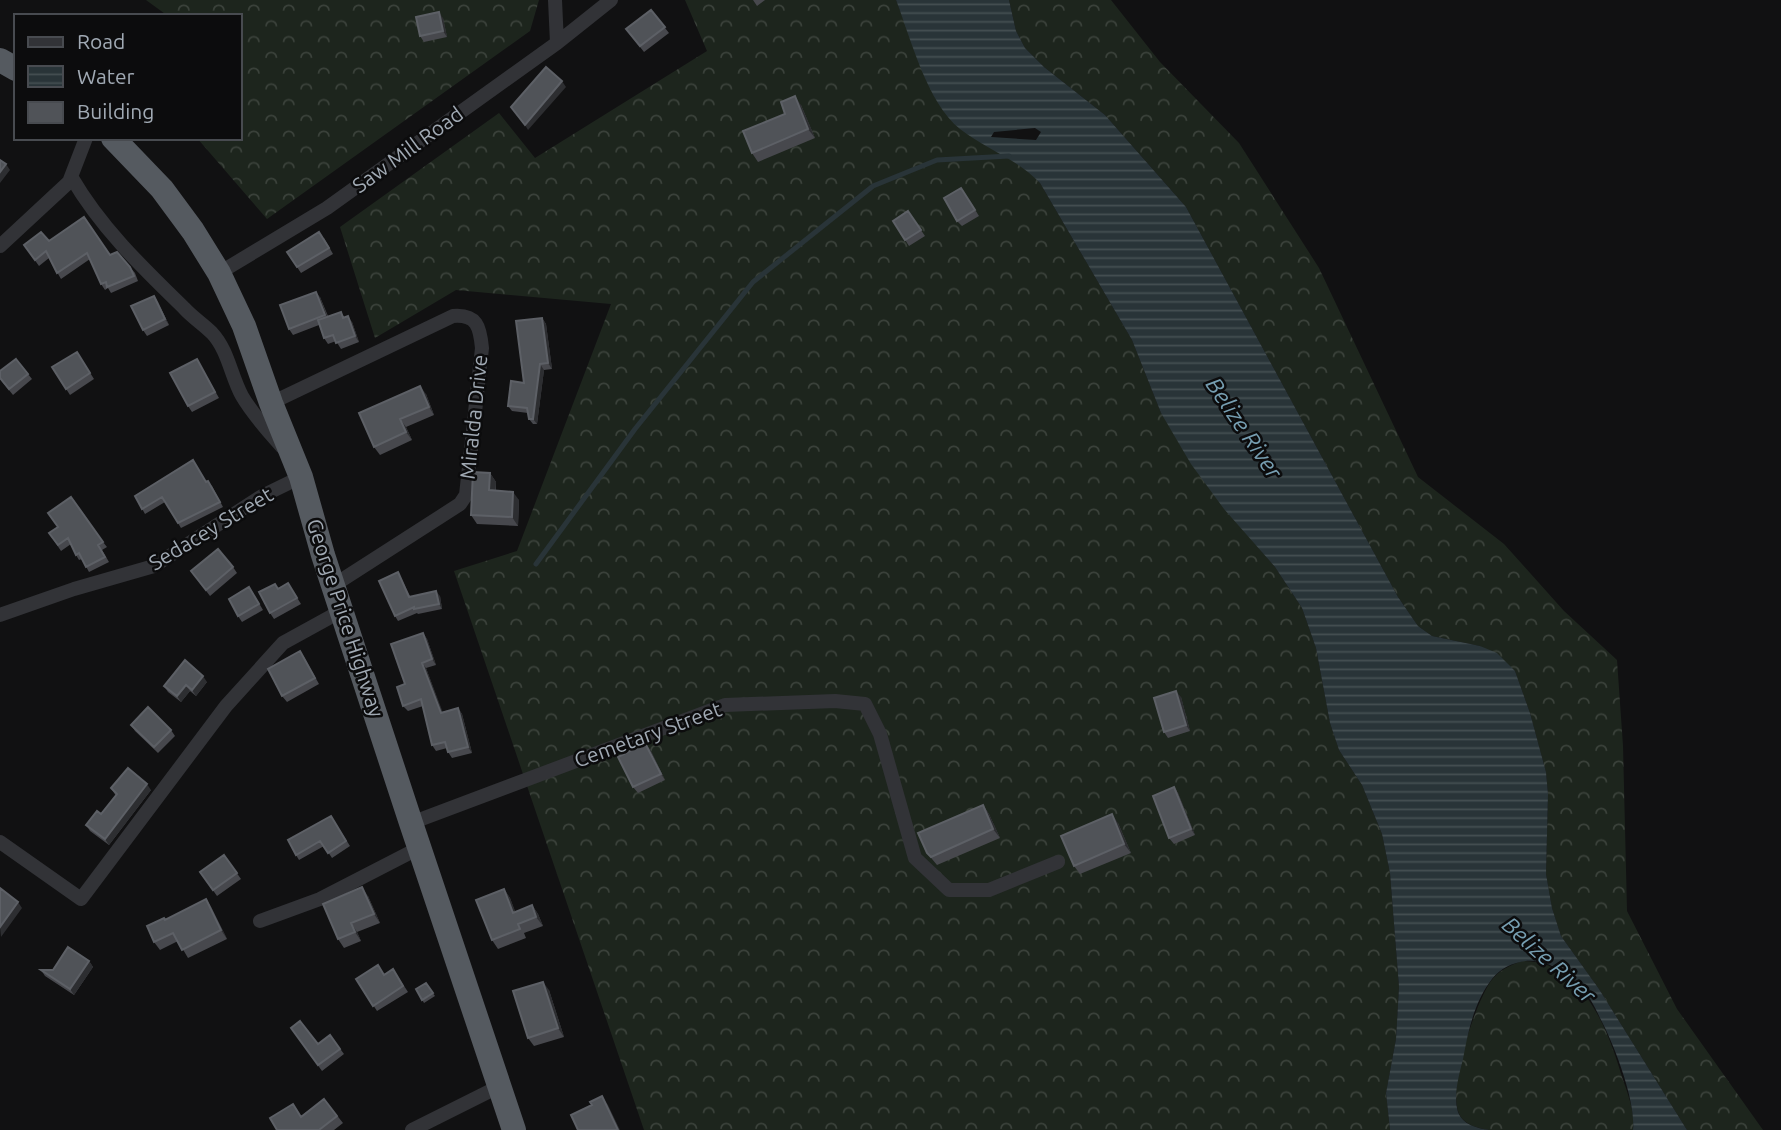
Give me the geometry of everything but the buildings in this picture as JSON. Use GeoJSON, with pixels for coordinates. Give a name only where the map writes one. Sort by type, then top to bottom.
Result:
{"type":"FeatureCollection","features":[{"type":"Feature","properties":{"kind":"highway","name":"George Price Highway"},"geometry":{"type":"LineString","coordinates":[[115,140],[162,189],[193,232],[219,273],[244,326],[297,469],[419,848],[514,1130]]}},
{"type":"Feature","properties":{"kind":"street"},"geometry":{"type":"LineString","coordinates":[[555,0],[557,43]]}},
{"type":"Feature","properties":{"kind":"street","name":"Saw Mill Road"},"geometry":{"type":"LineString","coordinates":[[219,273],[327,208],[557,43],[611,0]]}},
{"type":"Feature","properties":{"kind":"street"},"geometry":{"type":"LineString","coordinates":[[0,246],[72,178],[85,140]]}},
{"type":"Feature","properties":{"kind":"street"},"geometry":{"type":"LineString","coordinates":[[72,178],[87,204],[113,236],[214,335],[242,395],[297,469]]}},
{"type":"Feature","properties":{"kind":"street","name":"Miralda Drive"},"geometry":{"type":"LineString","coordinates":[[271,403],[453,316],[464,316],[475,321],[481,332],[482,348],[466,495],[460,505],[334,585]]}},
{"type":"Feature","properties":{"kind":"street","name":"Sedacey Street"},"geometry":{"type":"LineString","coordinates":[[0,615],[74,589],[154,566],[261,496],[297,469]]}},
{"type":"Feature","properties":{"kind":"street"},"geometry":{"type":"LineString","coordinates":[[0,842],[81,898],[226,706],[284,643],[343,610]]}},
{"type":"Feature","properties":{"kind":"street","name":"Cemetary Street"},"geometry":{"type":"LineString","coordinates":[[411,823],[725,705],[835,701],[865,704],[880,734],[915,858],[949,890],[989,890],[1058,862]]}},
{"type":"Feature","properties":{"kind":"street"},"geometry":{"type":"LineString","coordinates":[[260,921],[320,899],[419,848]]}},
{"type":"Feature","properties":{"kind":"street"},"geometry":{"type":"LineString","coordinates":[[412,1130],[498,1087]]}},
{"type":"Feature","properties":{"kind":"green space"},"geometry":{"type":"Polygon","coordinates":[[[146,0],[539,0],[530,31],[267,219],[199,140],[242,140],[242,14],[165,14],[146,0]]]}},
{"type":"Feature","properties":{"kind":"green space"},"geometry":{"type":"Polygon","coordinates":[[[685,0],[896,0],[928,83],[943,109],[1003,155],[1026,168],[1040,183],[1132,340],[1161,413],[1250,538],[1275,567],[1302,608],[1316,648],[1330,723],[1339,750],[1362,785],[1382,834],[1390,873],[1399,987],[1396,1039],[1386,1093],[1390,1130],[644,1130],[454,571],[517,551],[611,304],[456,290],[375,338],[340,227],[499,113],[535,158],[707,51],[685,0]]]}},
{"type":"Feature","properties":{"kind":"green space"},"geometry":{"type":"Polygon","coordinates":[[[1009,0],[1111,0],[1160,62],[1239,143],[1319,268],[1418,477],[1504,544],[1564,611],[1617,660],[1623,746],[1627,911],[1677,1009],[1763,1130],[1687,1130],[1599,989],[1561,936],[1552,908],[1546,874],[1546,772],[1515,671],[1480,646],[1432,636],[1418,626],[1398,597],[1186,207],[1105,115],[1044,67],[1025,48],[1016,31],[1009,0]]]}},
{"type":"Feature","properties":{"kind":"green space"},"geometry":{"type":"Polygon","coordinates":[[[1523,961],[1544,964],[1561,972],[1577,985],[1589,1001],[1600,1019],[1616,1058],[1630,1103],[1633,1130],[1489,1130],[1470,1125],[1460,1115],[1456,1098],[1460,1064],[1478,1007],[1494,977],[1505,968],[1523,961]]]}},
{"type":"Feature","properties":{"kind":"water","name":"Belize River"},"geometry":{"type":"Polygon","coordinates":[[[896,0],[1009,0],[1016,31],[1025,48],[1044,67],[1105,115],[1186,207],[1398,597],[1418,626],[1432,636],[1480,646],[1497,653],[1515,671],[1546,772],[1546,874],[1552,908],[1561,936],[1599,989],[1687,1130],[1633,1130],[1631,1104],[1623,1073],[1591,1001],[1557,969],[1546,963],[1529,961],[1512,964],[1492,979],[1476,1007],[1467,1038],[1457,1086],[1458,1112],[1467,1123],[1489,1130],[1390,1130],[1386,1093],[1396,1039],[1399,987],[1390,873],[1382,834],[1362,785],[1339,750],[1330,723],[1316,648],[1302,608],[1275,567],[1224,509],[1191,464],[1161,413],[1132,340],[1040,183],[1031,174],[970,136],[948,118],[929,87],[896,0]],[[1035,128],[994,132],[991,137],[1036,140],[1041,132],[1035,128]]]}},
{"type":"Feature","properties":{"kind":"waterway"},"geometry":{"type":"LineString","coordinates":[[536,564],[635,429],[753,282],[873,186],[937,160],[1009,156]]}}]}
